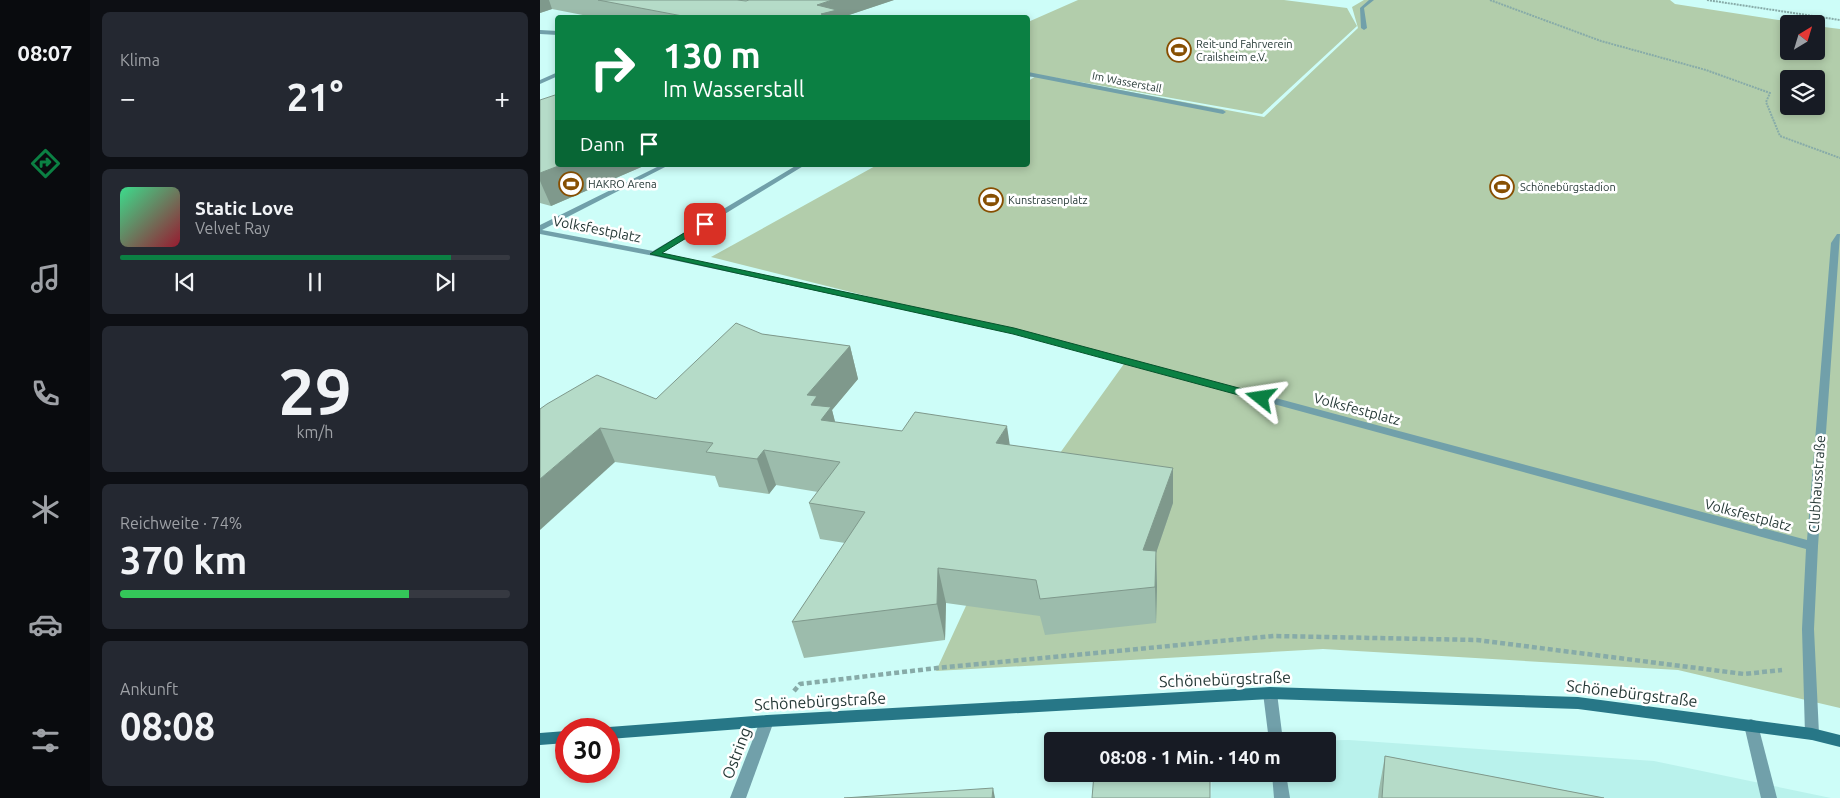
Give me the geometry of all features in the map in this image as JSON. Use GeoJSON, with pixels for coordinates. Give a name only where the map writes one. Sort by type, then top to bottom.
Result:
{"type":"FeatureCollection","features":[{"type":"Feature","properties":{"kind":"main road","name":"Schönebürgstraße"},"geometry":{"type":"LineString","coordinates":[[620,733],[767,721],[1270,692],[1578,703],[1751,725],[1812,734],[1840,741]]}},
{"type":"Feature","properties":{"kind":"main road"},"geometry":{"type":"LineString","coordinates":[[540,739],[555,738]]}},
{"type":"Feature","properties":{"kind":"street"},"geometry":{"type":"LineString","coordinates":[[1364,28],[1362,8],[1372,0]]}},
{"type":"Feature","properties":{"kind":"street"},"geometry":{"type":"LineString","coordinates":[[540,32],[555,33]]}},
{"type":"Feature","properties":{"kind":"street","name":"Im Wasserstall"},"geometry":{"type":"LineString","coordinates":[[1030,74],[1223,112]]}},
{"type":"Feature","properties":{"kind":"street"},"geometry":{"type":"LineString","coordinates":[[540,82],[555,75]]}},
{"type":"Feature","properties":{"kind":"street"},"geometry":{"type":"LineString","coordinates":[[540,228],[662,167]]}},
{"type":"Feature","properties":{"kind":"street"},"geometry":{"type":"LineString","coordinates":[[654,254],[799,167]]}},
{"type":"Feature","properties":{"kind":"street","name":"Volksfestplatz"},"geometry":{"type":"LineString","coordinates":[[540,232],[654,254],[1014,331],[1812,546]]}},
{"type":"Feature","properties":{"kind":"street","name":"Clubhausstraße"},"geometry":{"type":"LineString","coordinates":[[1812,734],[1808,629],[1812,546],[1834,243],[1840,236]]}},
{"type":"Feature","properties":{"kind":"street"},"geometry":{"type":"LineString","coordinates":[[1270,692],[1275,732]]}},
{"type":"Feature","properties":{"kind":"street","name":"Ostring"},"geometry":{"type":"LineString","coordinates":[[738,798],[767,721]]}},
{"type":"Feature","properties":{"kind":"street"},"geometry":{"type":"LineString","coordinates":[[1751,725],[1769,798]]}},
{"type":"Feature","properties":{"kind":"street"},"geometry":{"type":"LineString","coordinates":[[1280,782],[1282,798]]}},
{"type":"Feature","properties":{"kind":"path"},"geometry":{"type":"LineString","coordinates":[[1490,0],[1601,41],[1706,70],[1770,94],[1766,102],[1780,136],[1840,158]]}},
{"type":"Feature","properties":{"kind":"path"},"geometry":{"type":"LineString","coordinates":[[1707,0],[1840,20]]}},
{"type":"Feature","properties":{"kind":"path"},"geometry":{"type":"LineString","coordinates":[[767,721],[800,684],[937,668],[1274,636],[1477,640],[1744,674],[1810,668]]}},
{"type":"Feature","properties":{"kind":"shaded area"},"geometry":{"type":"Polygon","coordinates":[[[1336,740],[1654,761],[1831,798],[1211,798],[1212,782],[1336,782],[1336,740]]]}},
{"type":"Feature","properties":{"kind":"green space","name":"Schönebürgstadion"},"geometry":{"type":"Polygon","coordinates":[[[1078,0],[1284,0],[1347,8],[1357,26],[1262,114],[1046,76],[1264,117],[1358,28],[1352,7],[1364,0],[1670,0],[1675,4],[1780,20],[1780,60],[1825,60],[1825,27],[1840,29],[1840,708],[1678,670],[1323,649],[936,671],[994,545],[1126,361],[711,257],[873,167],[1030,167],[1030,80],[1038,75],[1030,77],[1030,21],[1078,0]]]}},
{"type":"Feature","properties":{"kind":"building"},"geometry":{"type":"Polygon","coordinates":[[[598,0],[832,0],[817,5],[837,10],[821,14],[824,15],[677,15],[598,0]]]}},
{"type":"Feature","properties":{"kind":"building"},"geometry":{"type":"Polygon","coordinates":[[[555,95],[556,167],[540,173],[540,100],[555,95]]]}},
{"type":"Feature","properties":{"kind":"building"},"geometry":{"type":"Polygon","coordinates":[[[736,323],[762,334],[850,346],[807,395],[817,396],[811,405],[831,407],[821,420],[902,431],[915,412],[1007,426],[996,443],[1173,468],[1143,550],[1156,551],[1155,587],[1040,599],[1036,580],[938,568],[937,604],[792,622],[865,512],[809,503],[840,462],[764,450],[757,459],[706,452],[713,443],[600,428],[540,479],[540,409],[597,375],[656,399],[736,323]]]}},
{"type":"Feature","properties":{"kind":"building"},"geometry":{"type":"Polygon","coordinates":[[[1385,756],[1604,798],[1382,798],[1385,756]]]}},
{"type":"Feature","properties":{"kind":"building"},"geometry":{"type":"Polygon","coordinates":[[[1093,782],[1210,782],[1210,798],[1092,798],[1093,782]]]}},
{"type":"Feature","properties":{"kind":"building"},"geometry":{"type":"Polygon","coordinates":[[[993,788],[992,798],[844,798],[993,788]]]}},
{"type":"Feature","properties":{"kind":"place","name":"Reit-und Fahrverein Crailsheim e.V."},"geometry":{"type":"Point","coordinates":[1179,50]}},
{"type":"Feature","properties":{"kind":"place","name":"HAKRO Arena"},"geometry":{"type":"Point","coordinates":[571,184]}},
{"type":"Feature","properties":{"kind":"place","name":"Schönebürgstadion"},"geometry":{"type":"Point","coordinates":[1502,187]}},
{"type":"Feature","properties":{"kind":"place","name":"Kunstrasenplatz"},"geometry":{"type":"Point","coordinates":[991,200]}},
{"type":"Feature","properties":{"kind":"route"},"geometry":{"type":"LineString","coordinates":[[705,224],[654,254],[1014,331],[1261,398]]}}]}
